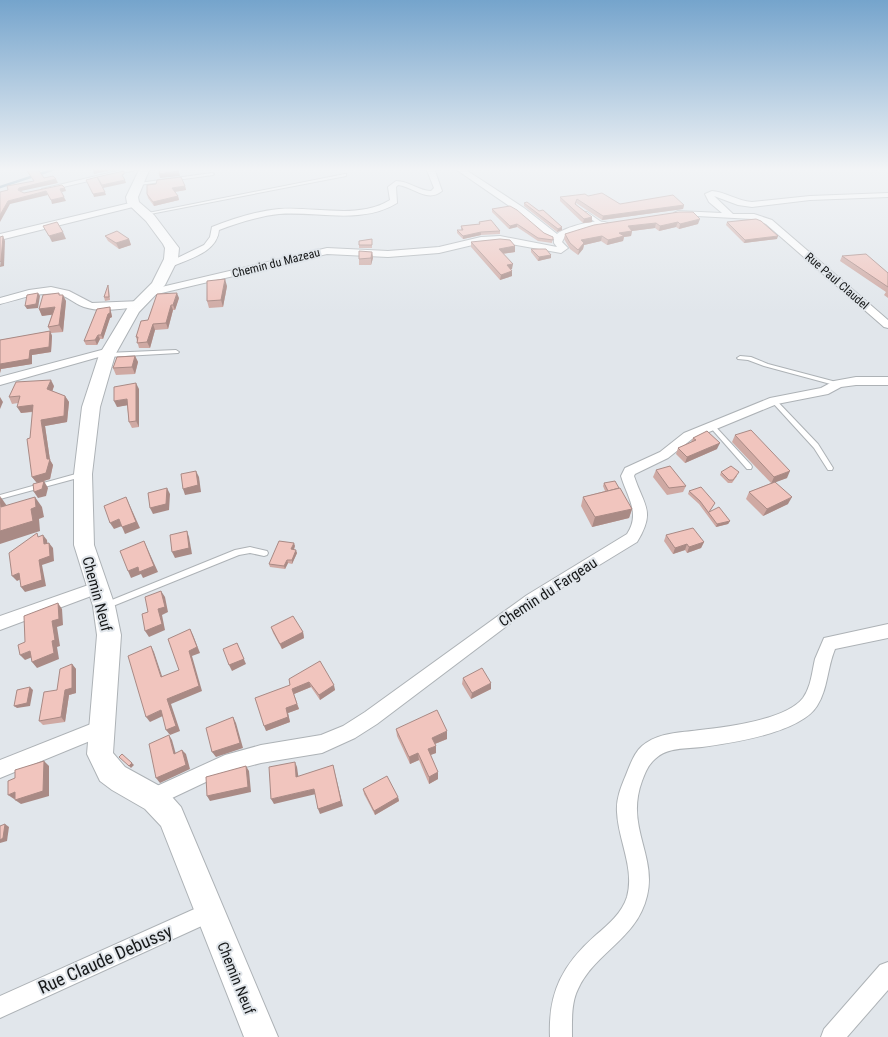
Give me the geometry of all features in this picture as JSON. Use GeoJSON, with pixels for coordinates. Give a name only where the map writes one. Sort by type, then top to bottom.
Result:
{"type":"FeatureCollection","features":[{"type":"Feature","properties":{"kind":"main road"},"geometry":{"type":"LineString","coordinates":[[156,216],[172,248],[170,264]]}},
{"type":"Feature","properties":{"kind":"main road","name":"Chemin Neuf"},"geometry":{"type":"LineString","coordinates":[[170,264],[147,298],[133,310],[108,353],[91,408],[83,474],[84,545],[109,635],[100,754],[104,766],[112,776],[154,798],[171,817],[261,1037]]}},
{"type":"Feature","properties":{"kind":"street"},"geometry":{"type":"LineString","coordinates":[[0,236],[58,216]]}},
{"type":"Feature","properties":{"kind":"street"},"geometry":{"type":"LineString","coordinates":[[170,264],[206,247],[214,238],[213,232],[215,229],[262,216]]}},
{"type":"Feature","properties":{"kind":"street"},"geometry":{"type":"LineString","coordinates":[[529,216],[548,233],[558,238],[567,231],[618,222]]}},
{"type":"Feature","properties":{"kind":"street","name":"Rue Paul Claudel"},"geometry":{"type":"LineString","coordinates":[[740,216],[754,217],[769,222],[888,326]]}},
{"type":"Feature","properties":{"kind":"street","name":"Chemin du Mazeau"},"geometry":{"type":"LineString","coordinates":[[147,298],[327,251],[397,253],[449,248],[491,239],[509,239],[561,250],[564,248],[558,243],[558,238]]}},
{"type":"Feature","properties":{"kind":"street"},"geometry":{"type":"LineString","coordinates":[[0,301],[36,291],[56,290],[65,292],[78,301],[91,306],[147,298]]}},
{"type":"Feature","properties":{"kind":"street"},"geometry":{"type":"LineString","coordinates":[[0,381],[108,353]]}},
{"type":"Feature","properties":{"kind":"street","name":"Chemin du Fargeau"},"geometry":{"type":"LineString","coordinates":[[154,798],[225,764],[261,754],[322,744],[371,718],[532,599],[632,538],[638,531],[642,517],[640,506],[627,476],[630,471],[664,455],[688,436],[774,401],[824,391],[838,384],[856,381],[888,382]]}},
{"type":"Feature","properties":{"kind":"street"},"geometry":{"type":"LineString","coordinates":[[0,623],[100,597]]}},
{"type":"Feature","properties":{"kind":"street"},"geometry":{"type":"LineString","coordinates":[[561,1037],[560,1020],[563,997],[579,966],[628,920],[638,895],[638,867],[630,836],[627,802],[638,765],[648,752],[665,742],[700,739],[776,724],[806,707],[818,686],[825,655],[830,643],[888,631]]}},
{"type":"Feature","properties":{"kind":"street"},"geometry":{"type":"LineString","coordinates":[[0,769],[101,728]]}},
{"type":"Feature","properties":{"kind":"street","name":"Rue Claude Debussy"},"geometry":{"type":"LineString","coordinates":[[0,1007],[210,912]]}},
{"type":"Feature","properties":{"kind":"street"},"geometry":{"type":"LineString","coordinates":[[832,1037],[888,973]]}},
{"type":"Feature","properties":{"kind":"lane"},"geometry":{"type":"LineString","coordinates":[[591,216],[602,224]]}},
{"type":"Feature","properties":{"kind":"lane"},"geometry":{"type":"LineString","coordinates":[[108,353],[141,355],[176,352]]}},
{"type":"Feature","properties":{"kind":"lane"},"geometry":{"type":"LineString","coordinates":[[740,358],[749,358],[766,365],[838,384]]}},
{"type":"Feature","properties":{"kind":"lane"},"geometry":{"type":"LineString","coordinates":[[774,401],[816,446],[830,468]]}},
{"type":"Feature","properties":{"kind":"lane"},"geometry":{"type":"LineString","coordinates":[[712,426],[749,468]]}},
{"type":"Feature","properties":{"kind":"lane"},"geometry":{"type":"LineString","coordinates":[[0,497],[83,474]]}},
{"type":"Feature","properties":{"kind":"lane"},"geometry":{"type":"LineString","coordinates":[[100,597],[238,552],[250,550],[264,552]]}},
{"type":"Feature","properties":{"kind":"building"},"geometry":{"type":"Polygon","coordinates":[[[500,216],[525,216],[544,233],[553,237],[553,240],[538,238],[517,224],[510,226],[500,216]]]}},
{"type":"Feature","properties":{"kind":"building"},"geometry":{"type":"Polygon","coordinates":[[[542,216],[550,216],[562,227],[558,229],[542,216]]]}},
{"type":"Feature","properties":{"kind":"building"},"geometry":{"type":"Polygon","coordinates":[[[581,216],[592,217],[584,219],[581,216]]]}},
{"type":"Feature","properties":{"kind":"building"},"geometry":{"type":"Polygon","coordinates":[[[650,216],[697,216],[700,219],[660,226],[656,223],[628,226],[632,231],[619,233],[624,236],[608,240],[602,236],[581,240],[584,243],[578,250],[570,243],[565,234],[594,225],[650,216]]]}},
{"type":"Feature","properties":{"kind":"building"},"geometry":{"type":"Polygon","coordinates":[[[756,219],[778,236],[745,240],[727,222],[756,219]]]}},
{"type":"Feature","properties":{"kind":"building"},"geometry":{"type":"Polygon","coordinates":[[[491,220],[500,231],[481,232],[463,236],[457,230],[463,230],[461,226],[480,224],[479,222],[491,220]]]}},
{"type":"Feature","properties":{"kind":"building"},"geometry":{"type":"Polygon","coordinates":[[[57,222],[63,232],[49,236],[43,226],[57,222]]]}},
{"type":"Feature","properties":{"kind":"building"},"geometry":{"type":"Polygon","coordinates":[[[117,231],[129,239],[116,243],[105,236],[117,231]]]}},
{"type":"Feature","properties":{"kind":"building"},"geometry":{"type":"Polygon","coordinates":[[[3,236],[1,261],[0,262],[0,237],[3,236]]]}},
{"type":"Feature","properties":{"kind":"building"},"geometry":{"type":"Polygon","coordinates":[[[372,239],[372,245],[359,245],[359,241],[372,239]]]}},
{"type":"Feature","properties":{"kind":"building"},"geometry":{"type":"Polygon","coordinates":[[[500,239],[510,240],[515,246],[499,249],[513,264],[507,265],[512,271],[501,275],[471,242],[500,239]]]}},
{"type":"Feature","properties":{"kind":"building"},"geometry":{"type":"Polygon","coordinates":[[[531,249],[546,249],[551,255],[539,257],[531,249]]]}},
{"type":"Feature","properties":{"kind":"building"},"geometry":{"type":"Polygon","coordinates":[[[359,251],[372,252],[371,258],[359,259],[359,251]]]}},
{"type":"Feature","properties":{"kind":"building"},"geometry":{"type":"Polygon","coordinates":[[[866,254],[888,273],[888,287],[842,256],[866,254]]]}},
{"type":"Feature","properties":{"kind":"building"},"geometry":{"type":"Polygon","coordinates":[[[225,279],[221,300],[207,301],[207,281],[225,279]]]}},
{"type":"Feature","properties":{"kind":"building"},"geometry":{"type":"Polygon","coordinates":[[[108,285],[109,297],[104,297],[108,285]]]}},
{"type":"Feature","properties":{"kind":"building"},"geometry":{"type":"Polygon","coordinates":[[[38,293],[36,304],[25,306],[27,295],[38,293]]]}},
{"type":"Feature","properties":{"kind":"building"},"geometry":{"type":"Polygon","coordinates":[[[59,293],[59,295],[63,295],[59,325],[48,327],[55,307],[39,309],[43,295],[59,293]]]}},
{"type":"Feature","properties":{"kind":"building"},"geometry":{"type":"Polygon","coordinates":[[[177,293],[173,305],[171,305],[166,323],[153,324],[147,342],[137,343],[138,337],[136,337],[141,321],[148,320],[157,294],[177,293]]]}},
{"type":"Feature","properties":{"kind":"building"},"geometry":{"type":"Polygon","coordinates":[[[110,307],[110,313],[101,335],[98,335],[95,340],[84,341],[97,309],[110,307]]]}},
{"type":"Feature","properties":{"kind":"building"},"geometry":{"type":"Polygon","coordinates":[[[50,331],[49,347],[30,350],[29,359],[0,364],[0,340],[50,331]]]}},
{"type":"Feature","properties":{"kind":"building"},"geometry":{"type":"Polygon","coordinates":[[[135,356],[132,367],[113,368],[117,357],[135,356]]]}},
{"type":"Feature","properties":{"kind":"building"},"geometry":{"type":"Polygon","coordinates":[[[51,380],[47,389],[65,396],[64,416],[41,420],[47,459],[50,459],[46,473],[32,477],[27,439],[30,438],[33,405],[17,407],[20,396],[9,397],[16,382],[51,380]]]}},
{"type":"Feature","properties":{"kind":"building"},"geometry":{"type":"Polygon","coordinates":[[[136,383],[136,421],[129,422],[127,399],[114,401],[114,387],[136,383]]]}},
{"type":"Feature","properties":{"kind":"building"},"geometry":{"type":"Polygon","coordinates":[[[751,430],[790,471],[774,477],[735,435],[751,430]]]}},
{"type":"Feature","properties":{"kind":"building"},"geometry":{"type":"Polygon","coordinates":[[[707,431],[720,443],[687,457],[678,448],[696,440],[693,438],[707,431]]]}},
{"type":"Feature","properties":{"kind":"building"},"geometry":{"type":"Polygon","coordinates":[[[670,466],[686,486],[669,488],[656,470],[670,466]]]}},
{"type":"Feature","properties":{"kind":"building"},"geometry":{"type":"Polygon","coordinates":[[[731,466],[739,472],[733,480],[729,480],[721,472],[731,466]]]}},
{"type":"Feature","properties":{"kind":"building"},"geometry":{"type":"Polygon","coordinates":[[[196,471],[198,485],[183,489],[181,474],[196,471]]]}},
{"type":"Feature","properties":{"kind":"building"},"geometry":{"type":"Polygon","coordinates":[[[44,481],[42,489],[34,492],[33,484],[44,481]]]}},
{"type":"Feature","properties":{"kind":"building"},"geometry":{"type":"Polygon","coordinates":[[[615,481],[619,488],[608,491],[604,483],[615,481]]]}},
{"type":"Feature","properties":{"kind":"building"},"geometry":{"type":"Polygon","coordinates":[[[775,482],[792,497],[767,509],[749,492],[775,482]]]}},
{"type":"Feature","properties":{"kind":"building"},"geometry":{"type":"Polygon","coordinates":[[[701,487],[715,503],[709,512],[719,507],[730,521],[717,524],[700,501],[689,491],[701,487]]]}},
{"type":"Feature","properties":{"kind":"building"},"geometry":{"type":"Polygon","coordinates":[[[167,488],[166,504],[150,508],[148,493],[167,488]]]}},
{"type":"Feature","properties":{"kind":"building"},"geometry":{"type":"Polygon","coordinates":[[[620,488],[632,509],[595,517],[583,497],[620,488]]]}},
{"type":"Feature","properties":{"kind":"building"},"geometry":{"type":"Polygon","coordinates":[[[35,497],[36,507],[31,509],[33,521],[0,531],[0,498],[1,507],[35,497]]]}},
{"type":"Feature","properties":{"kind":"building"},"geometry":{"type":"Polygon","coordinates":[[[126,497],[136,522],[122,527],[119,519],[110,523],[104,506],[126,497]]]}},
{"type":"Feature","properties":{"kind":"building"},"geometry":{"type":"Polygon","coordinates":[[[693,528],[704,542],[689,547],[687,544],[675,548],[666,535],[693,528]]]}},
{"type":"Feature","properties":{"kind":"building"},"geometry":{"type":"Polygon","coordinates":[[[187,531],[189,548],[172,552],[170,535],[187,531]]]}},
{"type":"Feature","properties":{"kind":"building"},"geometry":{"type":"Polygon","coordinates":[[[37,533],[38,537],[43,535],[44,544],[49,543],[50,556],[39,560],[42,580],[21,587],[19,573],[12,576],[9,553],[37,533]]]}},
{"type":"Feature","properties":{"kind":"building"},"geometry":{"type":"Polygon","coordinates":[[[144,541],[154,566],[139,572],[138,567],[128,571],[120,551],[144,541]]]}},
{"type":"Feature","properties":{"kind":"building"},"geometry":{"type":"Polygon","coordinates":[[[279,541],[294,543],[291,549],[296,550],[292,560],[287,560],[284,566],[269,564],[279,541]]]}},
{"type":"Feature","properties":{"kind":"building"},"geometry":{"type":"Polygon","coordinates":[[[161,591],[165,607],[158,609],[162,624],[145,631],[142,614],[148,612],[145,597],[161,591]]]}},
{"type":"Feature","properties":{"kind":"building"},"geometry":{"type":"Polygon","coordinates":[[[58,603],[59,619],[52,621],[55,640],[52,641],[54,653],[32,662],[30,651],[20,655],[18,645],[25,642],[24,616],[58,603]]]}},
{"type":"Feature","properties":{"kind":"building"},"geometry":{"type":"Polygon","coordinates":[[[293,616],[303,632],[280,644],[271,627],[293,616]]]}},
{"type":"Feature","properties":{"kind":"building"},"geometry":{"type":"Polygon","coordinates":[[[190,629],[197,647],[189,651],[199,686],[167,699],[176,726],[166,730],[161,710],[146,717],[128,656],[151,646],[161,677],[179,670],[168,639],[190,629]]]}},
{"type":"Feature","properties":{"kind":"building"},"geometry":{"type":"Polygon","coordinates":[[[237,643],[244,659],[229,665],[223,649],[237,643]]]}},
{"type":"Feature","properties":{"kind":"building"},"geometry":{"type":"Polygon","coordinates":[[[320,661],[334,685],[319,695],[309,682],[292,689],[297,704],[286,708],[288,717],[264,726],[255,698],[290,685],[289,679],[320,661]]]}},
{"type":"Feature","properties":{"kind":"building"},"geometry":{"type":"Polygon","coordinates":[[[72,664],[72,688],[65,690],[61,717],[39,721],[44,692],[57,690],[60,669],[72,664]]]}},
{"type":"Feature","properties":{"kind":"building"},"geometry":{"type":"Polygon","coordinates":[[[482,668],[491,683],[472,693],[463,678],[482,668]]]}},
{"type":"Feature","properties":{"kind":"building"},"geometry":{"type":"Polygon","coordinates":[[[30,687],[27,703],[14,706],[17,690],[30,687]]]}},
{"type":"Feature","properties":{"kind":"building"},"geometry":{"type":"Polygon","coordinates":[[[437,710],[447,731],[432,738],[436,746],[428,749],[438,772],[429,777],[418,753],[409,757],[396,729],[437,710]]]}},
{"type":"Feature","properties":{"kind":"building"},"geometry":{"type":"Polygon","coordinates":[[[233,717],[240,743],[212,752],[206,728],[233,717]]]}},
{"type":"Feature","properties":{"kind":"building"},"geometry":{"type":"Polygon","coordinates":[[[169,735],[174,754],[182,750],[186,765],[156,778],[149,744],[169,735]]]}},
{"type":"Feature","properties":{"kind":"building"},"geometry":{"type":"Polygon","coordinates":[[[122,754],[132,763],[129,766],[119,757],[122,754]]]}},
{"type":"Feature","properties":{"kind":"building"},"geometry":{"type":"Polygon","coordinates":[[[44,761],[43,791],[15,800],[15,792],[8,795],[8,781],[15,778],[15,770],[44,761]]]}},
{"type":"Feature","properties":{"kind":"building"},"geometry":{"type":"Polygon","coordinates":[[[295,762],[296,777],[333,765],[341,801],[318,809],[314,789],[271,799],[269,767],[295,762]]]}},
{"type":"Feature","properties":{"kind":"building"},"geometry":{"type":"Polygon","coordinates":[[[246,766],[248,787],[207,796],[206,777],[246,766]]]}},
{"type":"Feature","properties":{"kind":"building"},"geometry":{"type":"Polygon","coordinates":[[[387,776],[398,797],[374,811],[363,789],[387,776]]]}},
{"type":"Feature","properties":{"kind":"building"},"geometry":{"type":"Polygon","coordinates":[[[5,824],[3,838],[0,840],[0,826],[5,824]]]}}]}
